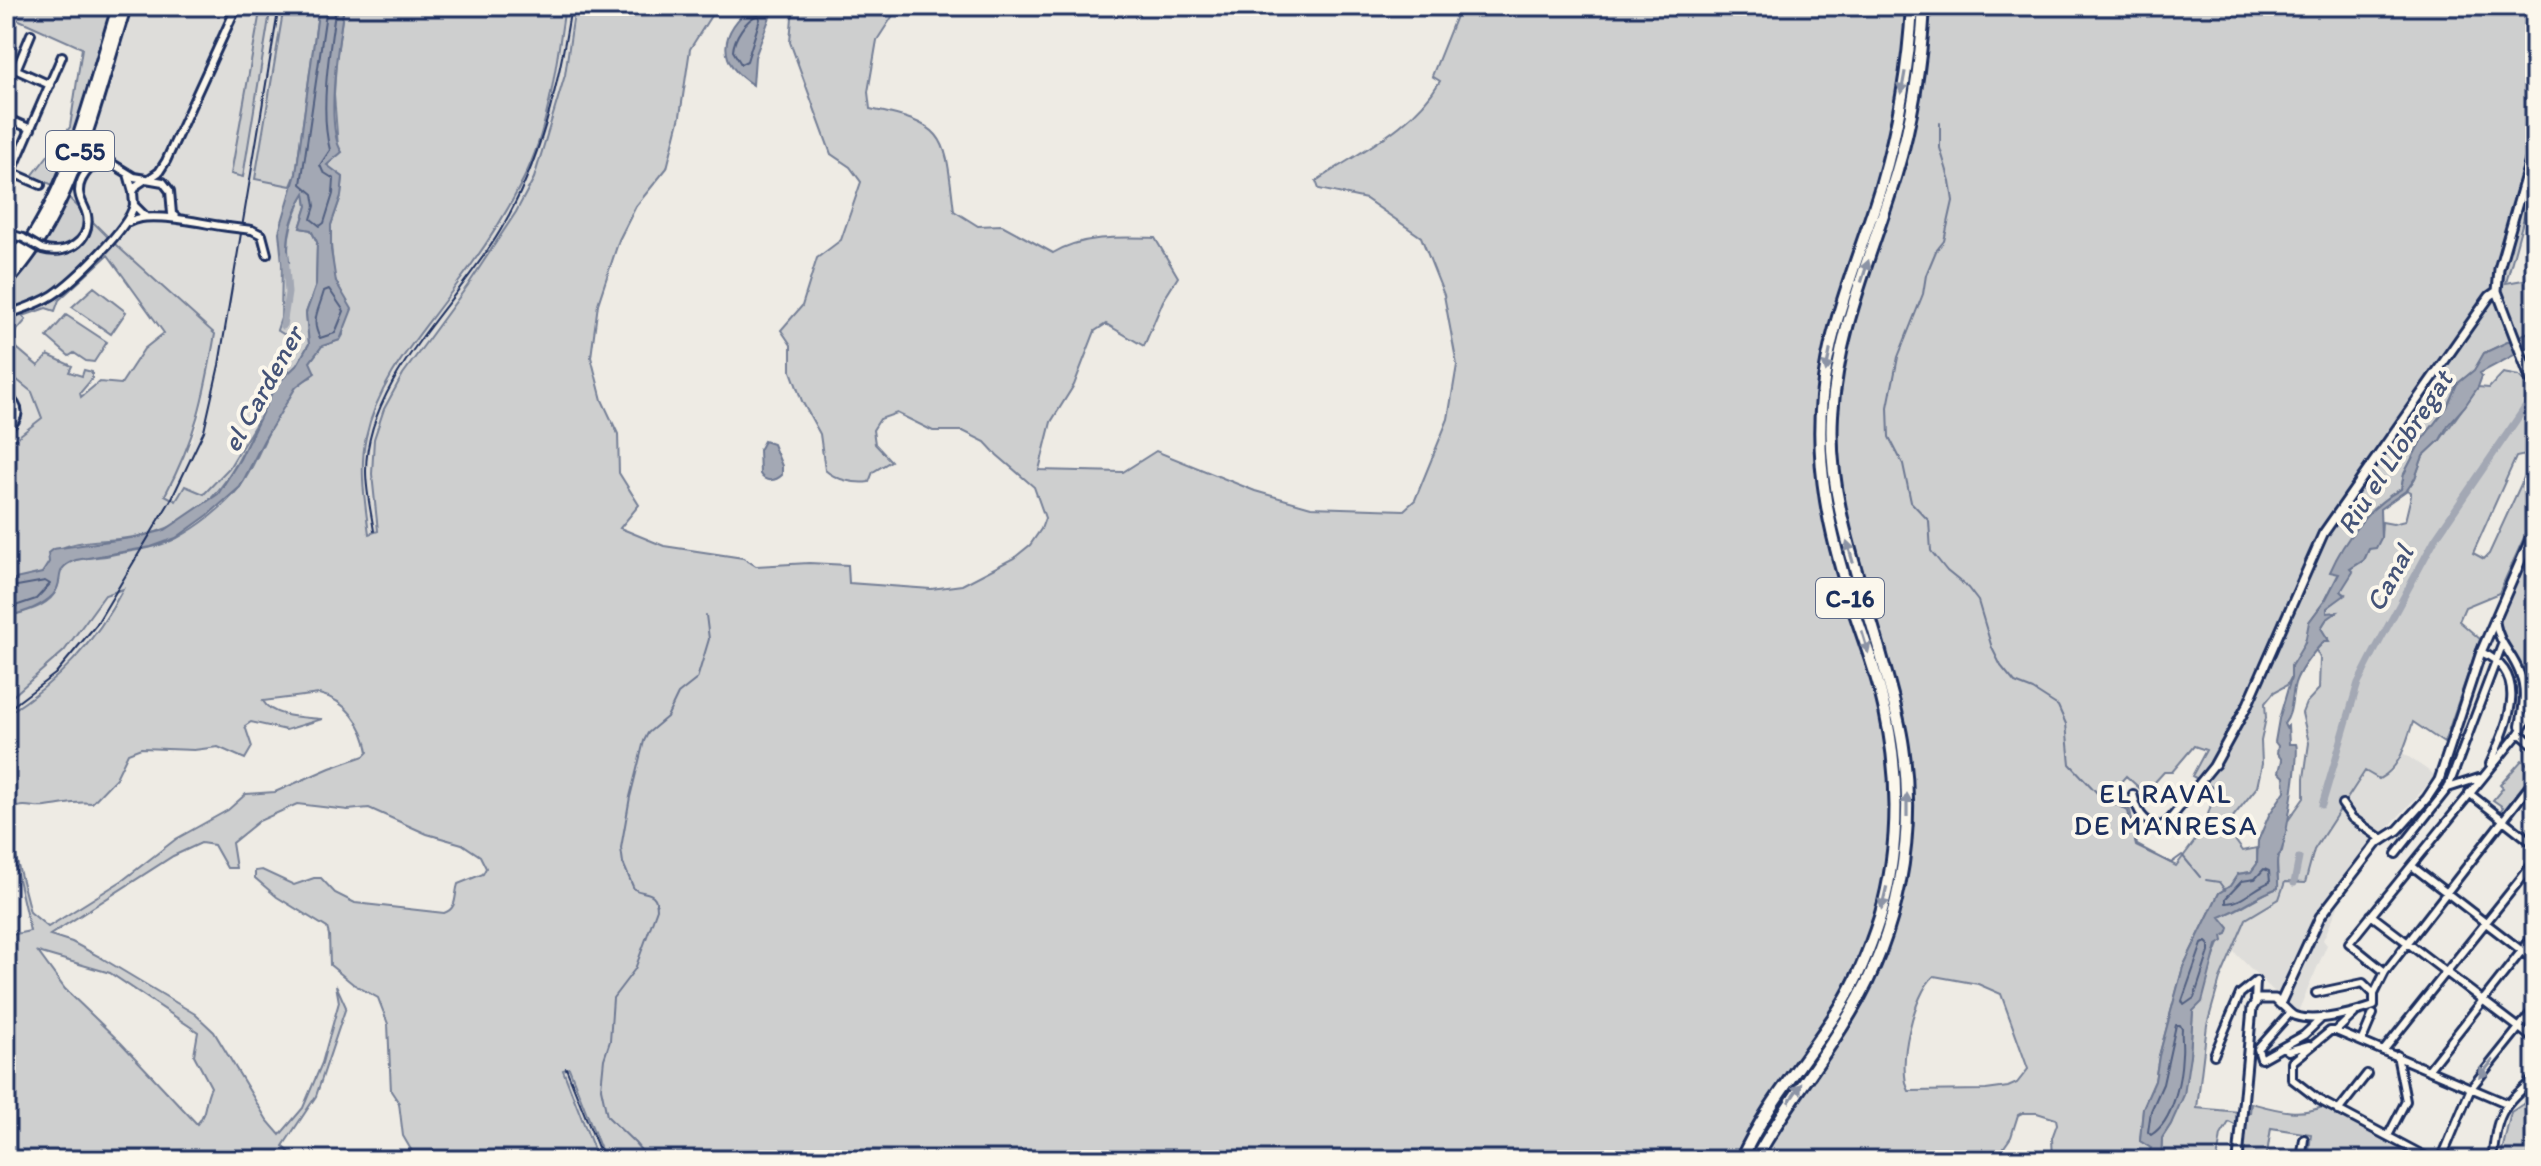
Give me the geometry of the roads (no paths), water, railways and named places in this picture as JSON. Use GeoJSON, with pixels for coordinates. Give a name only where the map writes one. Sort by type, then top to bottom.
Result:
{"type":"FeatureCollection","features":[{"type":"Feature","properties":{"kind":"highway","name":"C-55"},"geometry":{"type":"LineString","coordinates":[[6,272],[50,207],[71,156],[118,6]]}},
{"type":"Feature","properties":{"kind":"highway","name":"C-55"},"geometry":{"type":"LineString","coordinates":[[6,283],[42,236],[67,188],[126,6]]}},
{"type":"Feature","properties":{"kind":"highway","name":"C-16"},"geometry":{"type":"LineString","coordinates":[[1741,1160],[1770,1109],[1852,987],[1880,916],[1893,856],[1896,810],[1891,743],[1881,694],[1825,500],[1820,436],[1822,398],[1834,329],[1893,138],[1906,70],[1912,6]]}},
{"type":"Feature","properties":{"kind":"highway","name":"C-16"},"geometry":{"type":"LineString","coordinates":[[1755,1160],[1772,1128],[1861,994],[1888,931],[1904,862],[1907,800],[1903,747],[1876,637],[1841,520],[1834,487],[1832,417],[1843,342],[1905,138],[1917,73],[1924,6]]}},
{"type":"Feature","properties":{"kind":"highway"},"geometry":{"type":"LineString","coordinates":[[6,260],[26,240]]}},
{"type":"Feature","properties":{"kind":"street"},"geometry":{"type":"LineString","coordinates":[[133,192],[137,185],[159,172],[166,161],[237,6]]}},
{"type":"Feature","properties":{"kind":"street"},"geometry":{"type":"LineString","coordinates":[[16,70],[31,34]]}},
{"type":"Feature","properties":{"kind":"street"},"geometry":{"type":"LineString","coordinates":[[6,185],[9,171],[31,129],[62,56]]}},
{"type":"Feature","properties":{"kind":"street"},"geometry":{"type":"LineString","coordinates":[[6,65],[50,85]]}},
{"type":"Feature","properties":{"kind":"street"},"geometry":{"type":"LineString","coordinates":[[6,118],[31,129]]}},
{"type":"Feature","properties":{"kind":"street"},"geometry":{"type":"LineString","coordinates":[[2535,143],[2499,269],[2498,293],[2535,391]]}},
{"type":"Feature","properties":{"kind":"street"},"geometry":{"type":"LineString","coordinates":[[166,161],[163,175],[171,194],[172,214],[184,222]]}},
{"type":"Feature","properties":{"kind":"street"},"geometry":{"type":"LineString","coordinates":[[6,233],[42,249],[55,252],[68,250],[81,239],[87,217],[80,200],[79,186],[89,169],[103,163],[111,163],[134,177],[165,184]]}},
{"type":"Feature","properties":{"kind":"street"},"geometry":{"type":"LineString","coordinates":[[9,171],[41,185]]}},
{"type":"Feature","properties":{"kind":"street"},"geometry":{"type":"LineString","coordinates":[[126,171],[134,205],[126,224]]}},
{"type":"Feature","properties":{"kind":"street"},"geometry":{"type":"LineString","coordinates":[[157,216],[165,212],[170,203]]}},
{"type":"Feature","properties":{"kind":"street"},"geometry":{"type":"LineString","coordinates":[[134,205],[146,216]]}},
{"type":"Feature","properties":{"kind":"street"},"geometry":{"type":"LineString","coordinates":[[6,315],[41,302],[63,288],[126,224],[136,218],[157,216],[252,230],[262,235],[267,254]]}},
{"type":"Feature","properties":{"kind":"street"},"geometry":{"type":"LineString","coordinates":[[2133,794],[2136,808],[2145,821],[2159,826],[2167,823],[2215,764],[2244,713],[2323,534],[2490,296],[2498,293]]}},
{"type":"Feature","properties":{"kind":"street"},"geometry":{"type":"LineString","coordinates":[[6,395],[19,410],[15,422],[6,430]]}},
{"type":"Feature","properties":{"kind":"street"},"geometry":{"type":"LineString","coordinates":[[2280,1004],[2320,917],[2376,844],[2398,830],[2439,780],[2494,617],[2535,528]]}},
{"type":"Feature","properties":{"kind":"street"},"geometry":{"type":"LineString","coordinates":[[2494,617],[2502,645],[2521,675],[2523,702],[2519,733]]}},
{"type":"Feature","properties":{"kind":"street"},"geometry":{"type":"LineString","coordinates":[[2486,639],[2502,645]]}},
{"type":"Feature","properties":{"kind":"street"},"geometry":{"type":"LineString","coordinates":[[2396,854],[2448,788],[2502,645]]}},
{"type":"Feature","properties":{"kind":"street"},"geometry":{"type":"LineString","coordinates":[[2481,652],[2504,666],[2512,682],[2511,701],[2487,771]]}},
{"type":"Feature","properties":{"kind":"street"},"geometry":{"type":"LineString","coordinates":[[2385,972],[2349,943],[2519,733],[2535,706]]}},
{"type":"Feature","properties":{"kind":"street"},"geometry":{"type":"LineString","coordinates":[[2519,733],[2535,746]]}},
{"type":"Feature","properties":{"kind":"street"},"geometry":{"type":"LineString","coordinates":[[2448,788],[2481,777]]}},
{"type":"Feature","properties":{"kind":"street"},"geometry":{"type":"LineString","coordinates":[[2362,1040],[2374,1010],[2374,994],[2385,972],[2535,779]]}},
{"type":"Feature","properties":{"kind":"street"},"geometry":{"type":"LineString","coordinates":[[2469,793],[2535,845]]}},
{"type":"Feature","properties":{"kind":"street"},"geometry":{"type":"LineString","coordinates":[[2342,804],[2352,818],[2383,840]]}},
{"type":"Feature","properties":{"kind":"street"},"geometry":{"type":"LineString","coordinates":[[2384,1050],[2535,861]]}},
{"type":"Feature","properties":{"kind":"street"},"geometry":{"type":"LineString","coordinates":[[2412,866],[2535,961]]}},
{"type":"Feature","properties":{"kind":"street"},"geometry":{"type":"LineString","coordinates":[[2371,915],[2535,1040]]}},
{"type":"Feature","properties":{"kind":"street"},"geometry":{"type":"LineString","coordinates":[[2429,1069],[2535,934]]}},
{"type":"Feature","properties":{"kind":"street"},"geometry":{"type":"LineString","coordinates":[[2214,1055],[2240,994],[2256,981],[2238,1160]]}},
{"type":"Feature","properties":{"kind":"street"},"geometry":{"type":"LineString","coordinates":[[2316,993],[2363,983],[2374,994]]}},
{"type":"Feature","properties":{"kind":"street"},"geometry":{"type":"LineString","coordinates":[[2255,1004],[2258,999],[2265,998],[2280,1004],[2296,1017],[2323,1017],[2374,1010]]}},
{"type":"Feature","properties":{"kind":"street"},"geometry":{"type":"LineString","coordinates":[[2441,1160],[2471,1088],[2535,1008]]}},
{"type":"Feature","properties":{"kind":"street"},"geometry":{"type":"LineString","coordinates":[[2290,1013],[2258,1049],[2261,1059],[2304,1035],[2323,1017]]}},
{"type":"Feature","properties":{"kind":"street"},"geometry":{"type":"LineString","coordinates":[[2336,1031],[2355,1013]]}},
{"type":"Feature","properties":{"kind":"street"},"geometry":{"type":"LineString","coordinates":[[2432,1160],[2319,1100],[2292,1077],[2292,1062],[2330,1031],[2336,1031],[2506,1103]]}},
{"type":"Feature","properties":{"kind":"street"},"geometry":{"type":"LineString","coordinates":[[2283,1047],[2288,1051],[2312,1046]]}},
{"type":"Feature","properties":{"kind":"street"},"geometry":{"type":"LineString","coordinates":[[2388,1136],[2406,1101],[2397,1055]]}},
{"type":"Feature","properties":{"kind":"street"},"geometry":{"type":"LineString","coordinates":[[2338,1111],[2367,1074]]}},
{"type":"Feature","properties":{"kind":"street"},"geometry":{"type":"LineString","coordinates":[[2492,1160],[2497,1123],[2506,1103],[2535,1078]]}},
{"type":"Feature","properties":{"kind":"street"},"geometry":{"type":"LineString","coordinates":[[2301,1160],[2304,1139]]}},
{"type":"Feature","properties":{"kind":"water"},"geometry":{"type":"Polygon","coordinates":[[[319,6],[344,6],[333,103],[337,140],[342,152],[327,165],[343,177],[341,196],[331,225],[331,250],[336,282],[352,309],[340,340],[322,346],[310,362],[315,373],[296,387],[240,487],[208,515],[176,538],[151,547],[68,563],[61,571],[53,595],[31,609],[6,617],[6,581],[42,573],[49,562],[48,553],[53,549],[165,530],[218,494],[240,459],[275,386],[297,365],[309,344],[306,313],[316,285],[317,242],[311,230],[300,228],[307,206],[305,193],[291,226],[289,262],[282,263],[279,232],[296,174],[319,6]]]}},
{"type":"Feature","properties":{"kind":"water"},"geometry":{"type":"Polygon","coordinates":[[[753,6],[774,6],[755,57],[753,85],[732,66],[726,46],[734,26],[753,6]]]}},
{"type":"Feature","properties":{"kind":"water"},"geometry":{"type":"Polygon","coordinates":[[[2535,329],[2535,344],[2480,373],[2482,376],[2478,387],[2440,440],[2423,456],[2407,490],[2380,509],[2381,538],[2376,548],[2369,549],[2364,560],[2350,569],[2353,572],[2341,591],[2345,595],[2327,608],[2327,613],[2337,612],[2321,628],[2329,641],[2324,641],[2300,672],[2284,724],[2286,728],[2288,726],[2289,744],[2296,744],[2297,751],[2289,815],[2277,861],[2278,888],[2220,917],[2229,928],[2227,934],[2222,936],[2223,941],[2217,945],[2202,1002],[2193,1011],[2184,1095],[2162,1138],[2161,1160],[2133,1160],[2151,1148],[2140,1141],[2143,1108],[2155,1081],[2183,967],[2219,893],[2230,886],[2238,874],[2251,872],[2257,864],[2258,841],[2269,815],[2285,791],[2284,777],[2279,772],[2282,760],[2275,742],[2279,719],[2291,678],[2291,666],[2305,643],[2309,622],[2339,574],[2330,572],[2350,536],[2368,514],[2401,489],[2404,474],[2421,441],[2447,407],[2457,384],[2474,370],[2484,353],[2535,329]]]}},
{"type":"Feature","properties":{"kind":"water"},"geometry":{"type":"Polygon","coordinates":[[[764,441],[773,444],[782,466],[782,475],[774,480],[765,479],[760,474],[759,450],[764,441]]]}},
{"type":"Feature","properties":{"kind":"waterway"},"geometry":{"type":"LineString","coordinates":[[1940,123],[1940,148],[1953,201],[1944,241],[1926,275],[1923,294],[1898,357],[1888,407],[1889,437],[1903,464],[1911,502],[1929,521],[1931,551],[1978,601],[1992,648],[2001,666],[2015,683],[2058,706],[2066,724],[2070,764],[2099,795],[2128,811],[2136,846],[2171,863],[2182,855],[2200,877]]}},
{"type":"Feature","properties":{"kind":"waterway","name":"el Cardener"},"geometry":{"type":"LineString","coordinates":[[283,326],[288,293],[285,254]]}},
{"type":"Feature","properties":{"kind":"waterway","name":"Canal"},"geometry":{"type":"LineString","coordinates":[[2322,805],[2358,683],[2375,650],[2435,539],[2535,393]]}},
{"type":"Feature","properties":{"kind":"waterway"},"geometry":{"type":"LineString","coordinates":[[649,1160],[607,1116],[601,1088],[604,1059],[610,1041],[613,998],[635,969],[657,909],[652,895],[634,889],[623,863],[621,848],[644,741],[648,733],[667,717],[678,694],[697,679],[709,639],[706,615]]}},
{"type":"Feature","properties":{"kind":"waterway","name":"Canal"},"geometry":{"type":"LineString","coordinates":[[2294,883],[2299,858]]}},
{"type":"Feature","properties":{"kind":"waterway"},"geometry":{"type":"LineString","coordinates":[[2206,880],[2219,882],[2225,890]]}},
{"type":"Feature","properties":{"kind":"railway"},"geometry":{"type":"LineString","coordinates":[[6,711],[55,674],[96,625],[172,498],[204,431],[219,365],[279,6]]}},
{"type":"Feature","properties":{"kind":"railway"},"geometry":{"type":"LineString","coordinates":[[374,531],[366,471],[370,438],[381,406],[417,345],[500,231],[527,178],[554,93],[571,6]]}},
{"type":"Feature","properties":{"kind":"railway"},"geometry":{"type":"LineString","coordinates":[[566,1068],[603,1160]]}},
{"type":"Feature","properties":{"kind":"district","name":"EL RAVAL DE MANRESA"},"geometry":{"type":"Point","coordinates":[2166,809]}},
{"type":"Feature","properties":{"kind":"water label","name":"Riu el Llobregat"},"geometry":{"type":"Point","coordinates":[2394,452]}}]}
